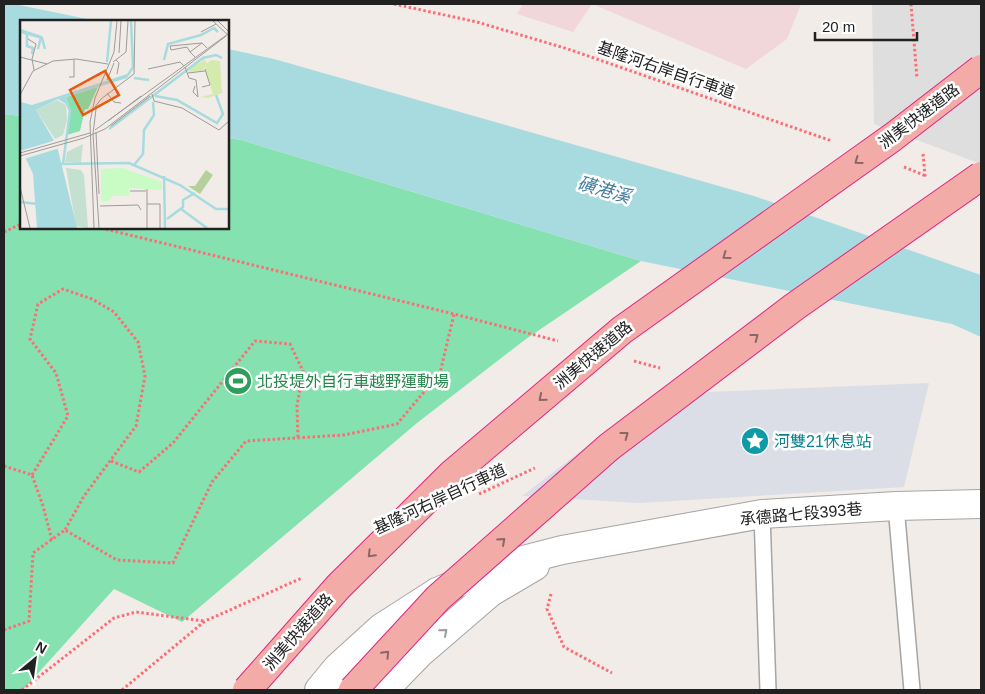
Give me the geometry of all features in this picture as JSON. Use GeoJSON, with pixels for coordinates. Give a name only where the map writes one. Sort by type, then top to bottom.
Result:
{"type":"FeatureCollection","features":[{"type":"Feature","properties":{"kind":"highway","name":"洲美快速道路"},"geometry":{"type":"LineString","coordinates":[[247,690],[338,587],[452,474],[608,342],[630,324],[893,137],[981,69]]}},
{"type":"Feature","properties":{"kind":"highway"},"geometry":{"type":"LineString","coordinates":[[353,690],[438,598],[609,447],[794,307],[981,176]]}},
{"type":"Feature","properties":{"kind":"street","name":"承德路七段393巷"},"geometry":{"type":"LineString","coordinates":[[319,690],[338,667],[381,628],[437,592],[496,567],[562,550],[762,514],[896,506],[981,504]]}},
{"type":"Feature","properties":{"kind":"street","name":"承德路七段393巷"},"geometry":{"type":"LineString","coordinates":[[384,690],[419,654],[491,592],[562,550]]}},
{"type":"Feature","properties":{"kind":"lane"},"geometry":{"type":"LineString","coordinates":[[896,506],[912,690]]}},
{"type":"Feature","properties":{"kind":"lane"},"geometry":{"type":"LineString","coordinates":[[762,514],[768,690]]}},
{"type":"Feature","properties":{"kind":"path","name":"基隆河右岸自行車道"},"geometry":{"type":"LineString","coordinates":[[394,4],[477,22],[568,49],[832,141]]}},
{"type":"Feature","properties":{"kind":"path"},"geometry":{"type":"LineString","coordinates":[[897,165],[925,175]]}},
{"type":"Feature","properties":{"kind":"path"},"geometry":{"type":"LineString","coordinates":[[4,232],[20,224]]}},
{"type":"Feature","properties":{"kind":"path"},"geometry":{"type":"LineString","coordinates":[[65,530],[117,560],[173,563],[212,482],[246,442],[344,435],[397,424],[440,373],[454,314],[105,229]]}},
{"type":"Feature","properties":{"kind":"path"},"geometry":{"type":"LineString","coordinates":[[4,630],[29,621],[33,553],[65,530],[84,496],[136,426],[144,376],[138,342],[114,312],[92,299],[63,289],[38,304],[30,339],[56,373],[68,416],[32,475]]}},
{"type":"Feature","properties":{"kind":"path"},"geometry":{"type":"LineString","coordinates":[[111,461],[139,472],[173,443],[255,341],[290,344],[303,371],[297,406],[298,438]]}},
{"type":"Feature","properties":{"kind":"path","name":"基隆河右岸自行車道"},"geometry":{"type":"LineString","coordinates":[[471,498],[541,465]]}},
{"type":"Feature","properties":{"kind":"path"},"geometry":{"type":"LineString","coordinates":[[4,466],[32,475]]}},
{"type":"Feature","properties":{"kind":"path"},"geometry":{"type":"LineString","coordinates":[[32,475],[52,540]]}},
{"type":"Feature","properties":{"kind":"path"},"geometry":{"type":"LineString","coordinates":[[562,550],[547,609],[564,647],[612,673]]}},
{"type":"Feature","properties":{"kind":"path"},"geometry":{"type":"LineString","coordinates":[[122,690],[205,621],[305,577]]}},
{"type":"Feature","properties":{"kind":"path"},"geometry":{"type":"LineString","coordinates":[[22,690],[114,618],[136,612],[205,621]]}},
{"type":"Feature","properties":{"kind":"shaded area"},"geometry":{"type":"Polygon","coordinates":[[[523,4],[592,4],[573,32],[517,14],[523,4]]]}},
{"type":"Feature","properties":{"kind":"shaded area"},"geometry":{"type":"Polygon","coordinates":[[[592,4],[801,4],[787,39],[746,69],[592,4]]]}},
{"type":"Feature","properties":{"kind":"shaded area"},"geometry":{"type":"Polygon","coordinates":[[[872,4],[981,4],[981,164],[874,124],[872,4]]]}},
{"type":"Feature","properties":{"kind":"shaded area","name":"河雙21休息站"},"geometry":{"type":"Polygon","coordinates":[[[929,383],[904,487],[639,503],[522,496],[656,394],[929,383]]]}},
{"type":"Feature","properties":{"kind":"green space","name":"北投堤外自行車越野運動場"},"geometry":{"type":"Polygon","coordinates":[[[4,114],[20,116],[20,229],[229,229],[229,138],[241,140],[641,261],[526,339],[417,423],[182,622],[114,589],[23,690],[4,690],[4,114]]]}},
{"type":"Feature","properties":{"kind":"water"},"geometry":{"type":"Polygon","coordinates":[[[4,4],[14,4],[92,20],[20,20],[20,116],[4,114],[4,4]]]}},
{"type":"Feature","properties":{"kind":"water","name":"磺港溪"},"geometry":{"type":"Polygon","coordinates":[[[229,49],[274,59],[754,196],[981,275],[981,337],[952,324],[641,261],[241,140],[229,138],[229,49]]]}},
{"type":"Feature","properties":{"kind":"place","name":"北投堤外自行車越野運動場"},"geometry":{"type":"Point","coordinates":[238,381]}},
{"type":"Feature","properties":{"kind":"place","name":"河雙21休息站"},"geometry":{"type":"Point","coordinates":[755,441]}}]}
